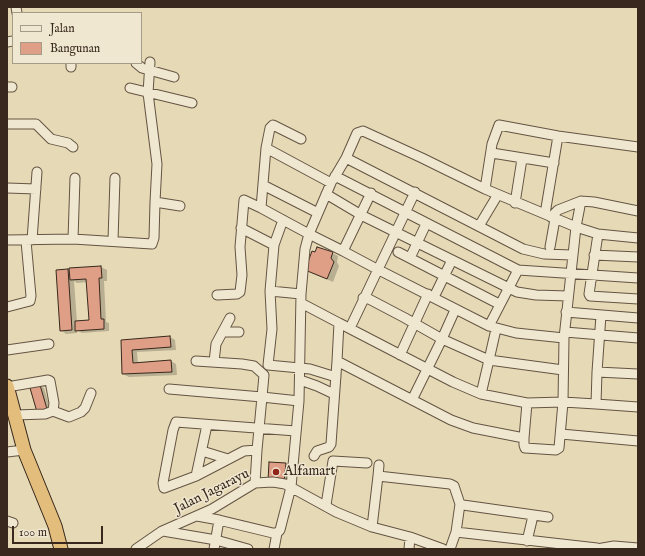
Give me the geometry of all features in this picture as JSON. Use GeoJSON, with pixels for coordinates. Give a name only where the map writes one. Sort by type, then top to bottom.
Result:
{"type":"FeatureCollection","features":[{"type":"Feature","properties":{"kind":"highway"},"geometry":{"type":"LineString","coordinates":[[7,387],[24,450],[55,526],[61,549]]}},
{"type":"Feature","properties":{"kind":"street"},"geometry":{"type":"LineString","coordinates":[[7,240],[113,240],[148,244],[154,242],[157,164],[144,66],[174,77]]}},
{"type":"Feature","properties":{"kind":"street"},"geometry":{"type":"LineString","coordinates":[[130,88],[192,103]]}},
{"type":"Feature","properties":{"kind":"street"},"geometry":{"type":"LineString","coordinates":[[7,124],[36,124],[51,139],[68,143],[73,147]]}},
{"type":"Feature","properties":{"kind":"street"},"geometry":{"type":"LineString","coordinates":[[261,208],[266,148],[270,128],[273,125],[301,139]]}},
{"type":"Feature","properties":{"kind":"street"},"geometry":{"type":"LineString","coordinates":[[485,190],[492,154],[492,144],[499,125],[558,136],[638,147]]}},
{"type":"Feature","properties":{"kind":"street"},"geometry":{"type":"LineString","coordinates":[[274,549],[277,533],[280,530],[291,487],[298,401],[305,381],[301,299],[305,250],[309,234],[326,194],[346,158],[357,133],[363,131],[422,158],[497,196],[576,227],[598,234],[638,238]]}},
{"type":"Feature","properties":{"kind":"street"},"geometry":{"type":"LineString","coordinates":[[550,247],[550,217],[554,163],[558,136]]}},
{"type":"Feature","properties":{"kind":"street"},"geometry":{"type":"LineString","coordinates":[[266,148],[333,180],[371,193],[405,213],[518,270],[638,278]]}},
{"type":"Feature","properties":{"kind":"street"},"geometry":{"type":"LineString","coordinates":[[492,154],[554,163]]}},
{"type":"Feature","properties":{"kind":"street"},"geometry":{"type":"LineString","coordinates":[[346,158],[415,192],[527,251],[544,254],[572,255]]}},
{"type":"Feature","properties":{"kind":"street"},"geometry":{"type":"LineString","coordinates":[[515,203],[522,159]]}},
{"type":"Feature","properties":{"kind":"street"},"geometry":{"type":"LineString","coordinates":[[7,307],[30,301],[29,241],[37,172]]}},
{"type":"Feature","properties":{"kind":"street"},"geometry":{"type":"LineString","coordinates":[[73,239],[75,178]]}},
{"type":"Feature","properties":{"kind":"street"},"geometry":{"type":"LineString","coordinates":[[113,240],[115,178]]}},
{"type":"Feature","properties":{"kind":"street"},"geometry":{"type":"LineString","coordinates":[[263,185],[318,213]]}},
{"type":"Feature","properties":{"kind":"street"},"geometry":{"type":"LineString","coordinates":[[7,188],[36,189]]}},
{"type":"Feature","properties":{"kind":"street"},"geometry":{"type":"LineString","coordinates":[[350,328],[363,298],[415,192]]}},
{"type":"Feature","properties":{"kind":"street"},"geometry":{"type":"LineString","coordinates":[[343,251],[371,193]]}},
{"type":"Feature","properties":{"kind":"street"},"geometry":{"type":"LineString","coordinates":[[326,194],[417,243],[517,292],[536,296],[568,296]]}},
{"type":"Feature","properties":{"kind":"street"},"geometry":{"type":"LineString","coordinates":[[479,226],[497,196]]}},
{"type":"Feature","properties":{"kind":"street"},"geometry":{"type":"LineString","coordinates":[[217,295],[237,294],[241,289],[242,275],[240,247],[244,200],[377,270],[431,296],[455,310],[492,327],[516,333],[600,335],[638,338]]}},
{"type":"Feature","properties":{"kind":"street"},"geometry":{"type":"LineString","coordinates":[[550,217],[558,210],[581,201],[594,202],[638,211]]}},
{"type":"Feature","properties":{"kind":"street"},"geometry":{"type":"LineString","coordinates":[[527,403],[524,445],[526,448],[556,450],[559,448],[561,434],[566,312],[572,255],[581,201]]}},
{"type":"Feature","properties":{"kind":"street"},"geometry":{"type":"LineString","coordinates":[[155,202],[180,206]]}},
{"type":"Feature","properties":{"kind":"street"},"geometry":{"type":"LineString","coordinates":[[283,220],[274,245],[270,291],[272,329],[268,365],[305,369],[336,378]]}},
{"type":"Feature","properties":{"kind":"street"},"geometry":{"type":"LineString","coordinates":[[410,258],[426,224]]}},
{"type":"Feature","properties":{"kind":"street"},"geometry":{"type":"LineString","coordinates":[[241,228],[274,245]]}},
{"type":"Feature","properties":{"kind":"street"},"geometry":{"type":"LineString","coordinates":[[598,234],[594,255],[590,296],[638,299]]}},
{"type":"Feature","properties":{"kind":"street"},"geometry":{"type":"LineString","coordinates":[[398,252],[499,304]]}},
{"type":"Feature","properties":{"kind":"street"},"geometry":{"type":"LineString","coordinates":[[594,255],[638,257]]}},
{"type":"Feature","properties":{"kind":"street"},"geometry":{"type":"LineString","coordinates":[[400,355],[415,324],[444,277],[452,260]]}},
{"type":"Feature","properties":{"kind":"street"},"geometry":{"type":"LineString","coordinates":[[482,394],[489,360],[492,327],[499,304],[518,270]]}},
{"type":"Feature","properties":{"kind":"street"},"geometry":{"type":"LineString","coordinates":[[270,291],[301,299],[339,323],[427,369],[482,394],[527,403],[563,402],[638,407]]}},
{"type":"Feature","properties":{"kind":"street"},"geometry":{"type":"LineString","coordinates":[[363,298],[368,298],[442,339],[489,360],[563,370]]}},
{"type":"Feature","properties":{"kind":"street"},"geometry":{"type":"LineString","coordinates":[[412,400],[455,310]]}},
{"type":"Feature","properties":{"kind":"street"},"geometry":{"type":"LineString","coordinates":[[566,312],[638,317]]}},
{"type":"Feature","properties":{"kind":"street"},"geometry":{"type":"LineString","coordinates":[[596,404],[602,315]]}},
{"type":"Feature","properties":{"kind":"street"},"geometry":{"type":"LineString","coordinates":[[214,362],[214,350],[230,318]]}},
{"type":"Feature","properties":{"kind":"street"},"geometry":{"type":"LineString","coordinates":[[314,456],[317,451],[329,447],[331,444],[339,323]]}},
{"type":"Feature","properties":{"kind":"street"},"geometry":{"type":"LineString","coordinates":[[223,332],[239,332]]}},
{"type":"Feature","properties":{"kind":"street"},"geometry":{"type":"LineString","coordinates":[[7,350],[49,344]]}},
{"type":"Feature","properties":{"kind":"street"},"geometry":{"type":"LineString","coordinates":[[196,361],[248,365],[254,366],[263,372],[264,375],[256,450],[255,483]]}},
{"type":"Feature","properties":{"kind":"street"},"geometry":{"type":"LineString","coordinates":[[337,362],[437,413],[474,428],[524,438]]}},
{"type":"Feature","properties":{"kind":"street"},"geometry":{"type":"LineString","coordinates":[[597,372],[638,374]]}},
{"type":"Feature","properties":{"kind":"street"},"geometry":{"type":"LineString","coordinates":[[7,387],[48,380],[50,381],[54,403],[53,411]]}},
{"type":"Feature","properties":{"kind":"street"},"geometry":{"type":"LineString","coordinates":[[305,381],[334,393]]}},
{"type":"Feature","properties":{"kind":"street"},"geometry":{"type":"LineString","coordinates":[[169,389],[298,401]]}},
{"type":"Feature","properties":{"kind":"street"},"geometry":{"type":"LineString","coordinates":[[15,415],[45,414],[53,411],[68,417],[81,412],[85,408],[92,393]]}},
{"type":"Feature","properties":{"kind":"street"},"geometry":{"type":"LineString","coordinates":[[256,450],[244,450],[196,476],[169,488],[163,487],[175,424],[179,421],[207,425],[296,431]]}},
{"type":"Feature","properties":{"kind":"street"},"geometry":{"type":"LineString","coordinates":[[196,476],[207,425]]}},
{"type":"Feature","properties":{"kind":"street"},"geometry":{"type":"LineString","coordinates":[[561,434],[638,441]]}},
{"type":"Feature","properties":{"kind":"street"},"geometry":{"type":"LineString","coordinates":[[7,452],[24,450]]}},
{"type":"Feature","properties":{"kind":"street"},"geometry":{"type":"LineString","coordinates":[[202,451],[228,458]]}},
{"type":"Feature","properties":{"kind":"street"},"geometry":{"type":"LineString","coordinates":[[326,506],[333,461],[367,463]]}},
{"type":"Feature","properties":{"kind":"street"},"geometry":{"type":"LineString","coordinates":[[372,527],[379,465]]}},
{"type":"Feature","properties":{"kind":"street"},"geometry":{"type":"LineString","coordinates":[[378,476],[450,484],[454,486],[460,504],[456,532],[450,549]]}},
{"type":"Feature","properties":{"kind":"street","name":"Jalan Jagarayu"},"geometry":{"type":"LineString","coordinates":[[136,549],[162,531],[197,516],[255,483],[279,482],[336,512],[372,527],[410,537],[443,549]]}},
{"type":"Feature","properties":{"kind":"street"},"geometry":{"type":"LineString","coordinates":[[460,504],[533,516],[548,517]]}},
{"type":"Feature","properties":{"kind":"street"},"geometry":{"type":"LineString","coordinates":[[197,516],[277,533]]}},
{"type":"Feature","properties":{"kind":"street"},"geometry":{"type":"LineString","coordinates":[[527,541],[533,516]]}},
{"type":"Feature","properties":{"kind":"street"},"geometry":{"type":"LineString","coordinates":[[215,545],[219,520]]}},
{"type":"Feature","properties":{"kind":"street"},"geometry":{"type":"LineString","coordinates":[[162,531],[215,545],[248,549]]}},
{"type":"Feature","properties":{"kind":"street"},"geometry":{"type":"LineString","coordinates":[[456,532],[597,548],[614,546],[633,548]]}},
{"type":"Feature","properties":{"kind":"street"},"geometry":{"type":"LineString","coordinates":[[409,549],[410,537]]}},
{"type":"Feature","properties":{"kind":"building"},"geometry":{"type":"Polygon","coordinates":[[[317,247],[333,252],[331,258],[334,262],[327,279],[305,270],[312,251],[315,252],[317,247]]]}},
{"type":"Feature","properties":{"kind":"building"},"geometry":{"type":"Polygon","coordinates":[[[101,266],[102,278],[99,278],[101,319],[104,319],[104,329],[75,331],[75,321],[89,320],[86,279],[70,280],[69,268],[101,266]]]}},
{"type":"Feature","properties":{"kind":"building"},"geometry":{"type":"Polygon","coordinates":[[[68,269],[72,330],[60,331],[56,270],[68,269]]]}},
{"type":"Feature","properties":{"kind":"building"},"geometry":{"type":"Polygon","coordinates":[[[170,336],[171,347],[132,350],[133,363],[171,360],[172,372],[122,374],[121,340],[170,336]]]}},
{"type":"Feature","properties":{"kind":"building"},"geometry":{"type":"Polygon","coordinates":[[[40,385],[47,409],[37,412],[30,388],[40,385]]]}},
{"type":"Feature","properties":{"kind":"building","name":"Alfamart"},"geometry":{"type":"Polygon","coordinates":[[[269,462],[286,463],[284,482],[268,481],[269,462]]]}},
{"type":"Feature","properties":{"kind":"place","name":"Alfamart"},"geometry":{"type":"Point","coordinates":[276,472]}}]}
